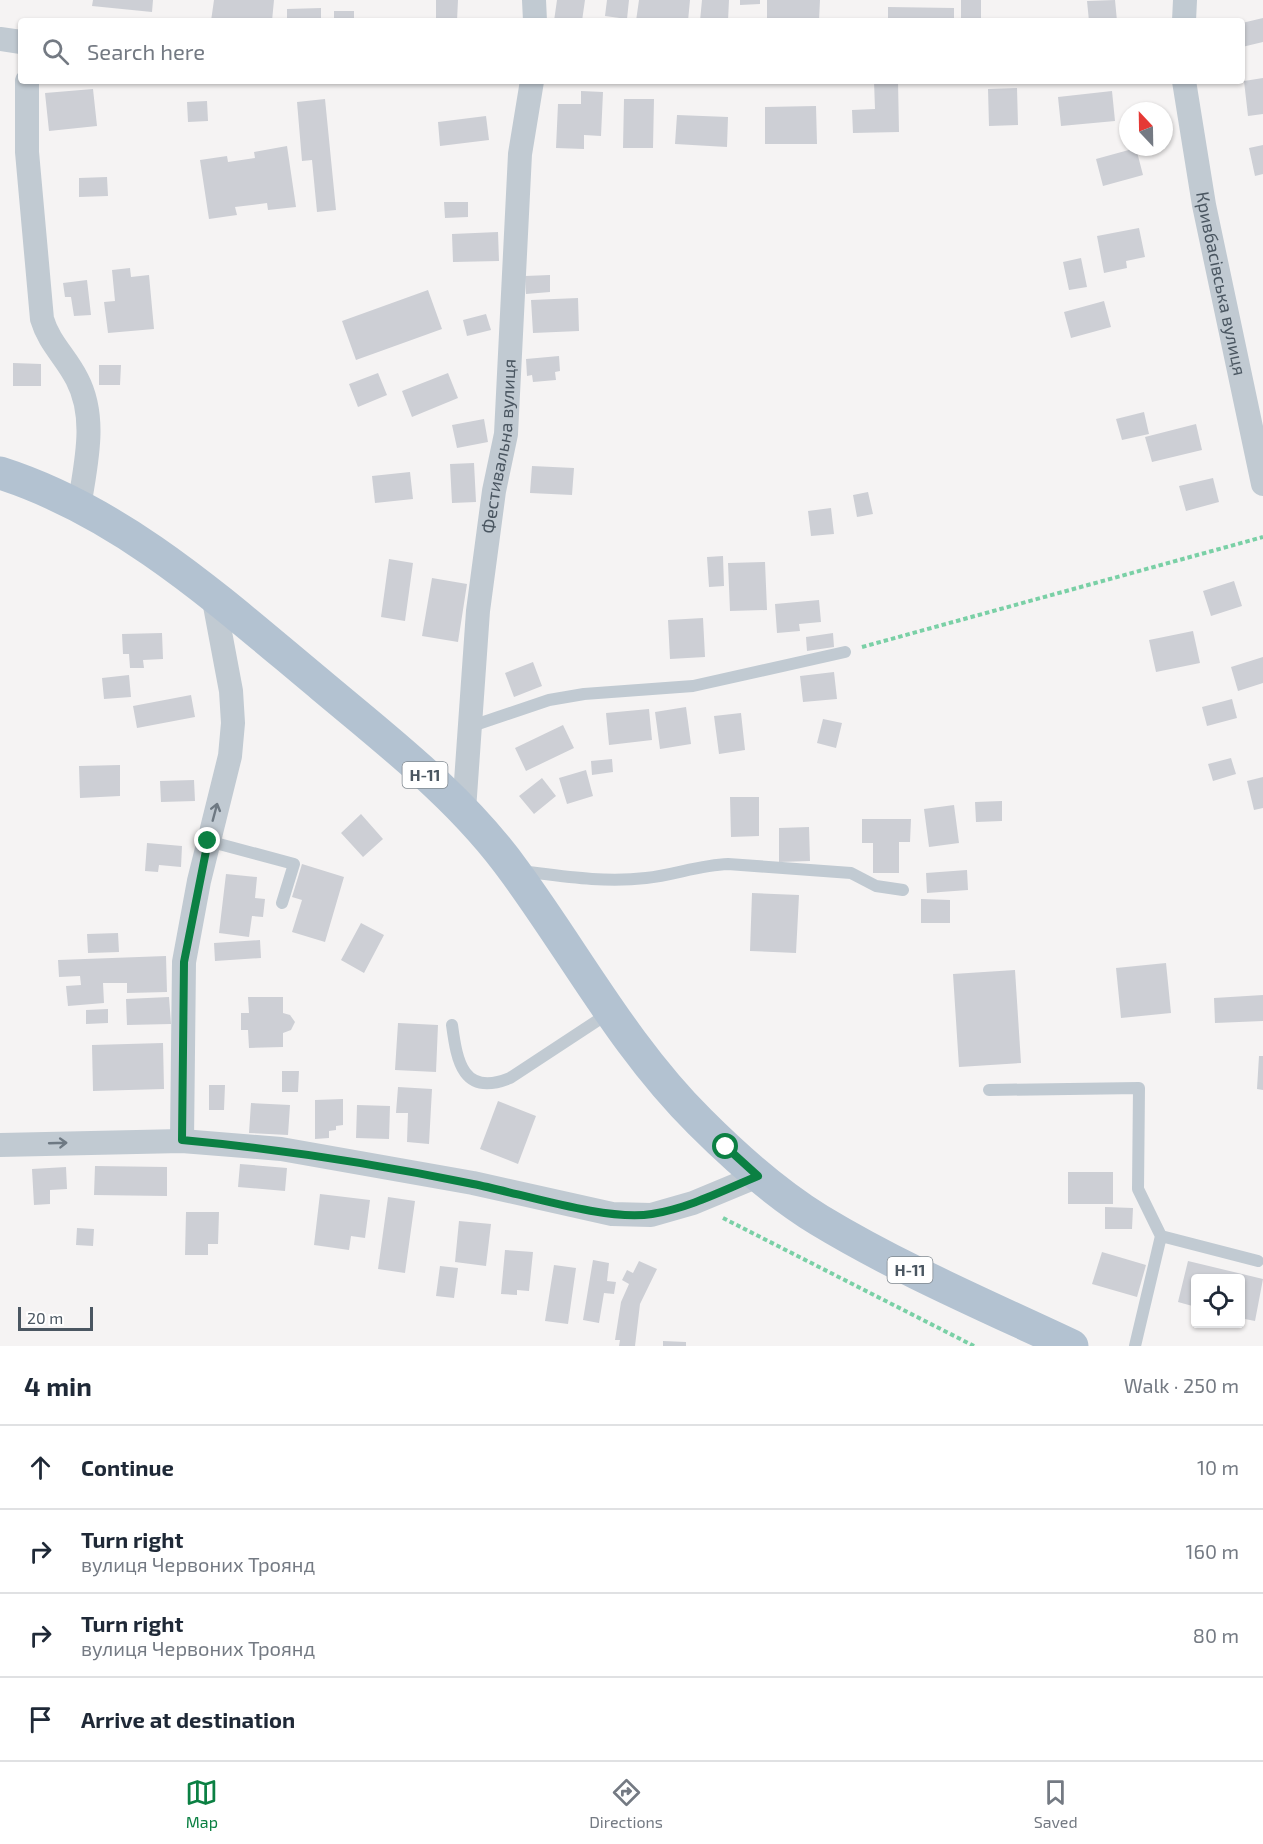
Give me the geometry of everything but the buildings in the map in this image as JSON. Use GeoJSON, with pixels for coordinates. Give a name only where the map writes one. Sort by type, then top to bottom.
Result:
{"type":"FeatureCollection","features":[{"type":"Feature","properties":{"kind":"main road","name":"Н-11"},"geometry":{"type":"LineString","coordinates":[[0,473],[119,528],[213,595],[386,739],[464,810],[514,870],[610,1013],[658,1075],[696,1118],[758,1176],[817,1219],[901,1266],[1072,1346]]}},
{"type":"Feature","properties":{"kind":"street"},"geometry":{"type":"LineString","coordinates":[[534,0],[535,18]]}},
{"type":"Feature","properties":{"kind":"street"},"geometry":{"type":"LineString","coordinates":[[1184,18],[1185,0]]}},
{"type":"Feature","properties":{"kind":"street"},"geometry":{"type":"LineString","coordinates":[[0,39],[18,42]]}},
{"type":"Feature","properties":{"kind":"street"},"geometry":{"type":"LineString","coordinates":[[27,84],[27,152],[42,319],[48,337],[78,380],[86,408],[89,437],[79,508]]}},
{"type":"Feature","properties":{"kind":"street","name":"Фестивальна вулиця"},"geometry":{"type":"LineString","coordinates":[[464,810],[478,611],[494,491],[506,434],[520,154],[532,84]]}},
{"type":"Feature","properties":{"kind":"street","name":"Кривбасівська вулиця"},"geometry":{"type":"LineString","coordinates":[[1184,84],[1204,205],[1263,484]]}},
{"type":"Feature","properties":{"kind":"street"},"geometry":{"type":"LineString","coordinates":[[182,1140],[184,962],[208,841],[230,756],[233,723],[230,681],[213,595]]}},
{"type":"Feature","properties":{"kind":"street"},"geometry":{"type":"LineString","coordinates":[[0,1145],[182,1140],[281,1149],[472,1184],[612,1214],[651,1215],[693,1203],[758,1176]]}},
{"type":"Feature","properties":{"kind":"lane"},"geometry":{"type":"LineString","coordinates":[[469,727],[549,700],[584,694],[693,686],[845,652]]}},
{"type":"Feature","properties":{"kind":"lane"},"geometry":{"type":"LineString","coordinates":[[208,841],[294,864],[282,903]]}},
{"type":"Feature","properties":{"kind":"lane"},"geometry":{"type":"LineString","coordinates":[[514,870],[600,881],[644,878],[679,873],[708,865],[728,864],[851,873],[876,886],[903,890]]}},
{"type":"Feature","properties":{"kind":"lane"},"geometry":{"type":"LineString","coordinates":[[452,1025],[455,1051],[464,1071],[476,1082],[492,1085],[510,1078],[610,1013]]}},
{"type":"Feature","properties":{"kind":"lane"},"geometry":{"type":"LineString","coordinates":[[989,1090],[1139,1088],[1138,1189],[1161,1236],[1136,1346]]}},
{"type":"Feature","properties":{"kind":"lane"},"geometry":{"type":"LineString","coordinates":[[1161,1236],[1258,1261]]}},
{"type":"Feature","properties":{"kind":"path"},"geometry":{"type":"LineString","coordinates":[[845,652],[1263,537]]}},
{"type":"Feature","properties":{"kind":"path"},"geometry":{"type":"LineString","coordinates":[[693,1203],[974,1346]]}},
{"type":"Feature","properties":{"kind":"route"},"geometry":{"type":"LineString","coordinates":[[208,841],[184,962],[182,1140],[281,1149],[472,1184],[612,1214],[651,1215],[693,1203],[758,1176],[726,1147]]}}]}
